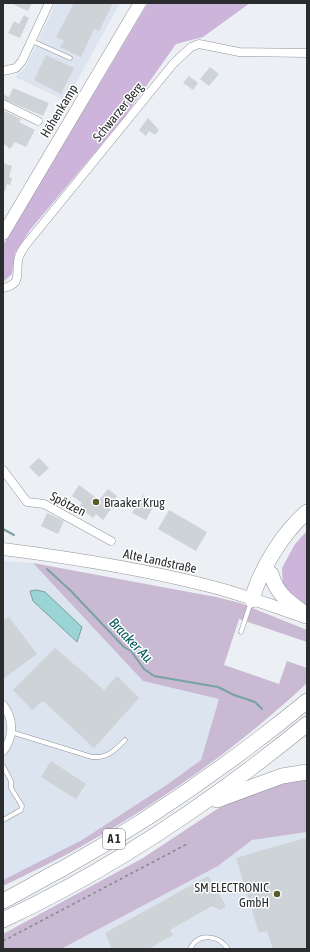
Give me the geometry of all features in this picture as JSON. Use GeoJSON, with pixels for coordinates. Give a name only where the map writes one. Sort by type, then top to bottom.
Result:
{"type":"FeatureCollection","features":[{"type":"Feature","properties":{"kind":"highway"},"geometry":{"type":"LineString","coordinates":[[252,600],[259,578],[290,529],[307,512]]}},
{"type":"Feature","properties":{"kind":"highway"},"geometry":{"type":"LineString","coordinates":[[252,600],[262,593],[271,574],[276,551]]}},
{"type":"Feature","properties":{"kind":"highway"},"geometry":{"type":"LineString","coordinates":[[271,574],[275,587],[280,594],[307,616]]}},
{"type":"Feature","properties":{"kind":"highway","name":"A 1"},"geometry":{"type":"LineString","coordinates":[[3,901],[88,854],[151,816],[220,769],[307,701]]}},
{"type":"Feature","properties":{"kind":"highway","name":"A 1"},"geometry":{"type":"LineString","coordinates":[[3,920],[98,869],[192,810],[307,724]]}},
{"type":"Feature","properties":{"kind":"highway"},"geometry":{"type":"LineString","coordinates":[[192,810],[262,782],[282,776],[307,772]]}},
{"type":"Feature","properties":{"kind":"main road","name":"Höhenkamp"},"geometry":{"type":"LineString","coordinates":[[3,234],[140,3]]}},
{"type":"Feature","properties":{"kind":"main road","name":"Alte Landstraße"},"geometry":{"type":"LineString","coordinates":[[3,548],[146,571],[214,587],[307,616]]}},
{"type":"Feature","properties":{"kind":"street"},"geometry":{"type":"LineString","coordinates":[[3,80],[5,71],[16,68],[22,61],[49,3]]}},
{"type":"Feature","properties":{"kind":"street","name":"Schwarzer Berg"},"geometry":{"type":"LineString","coordinates":[[3,288],[10,286],[17,280],[19,270],[18,261],[21,252],[33,236],[182,54],[191,47],[199,44],[239,52],[307,53]]}},
{"type":"Feature","properties":{"kind":"street"},"geometry":{"type":"LineString","coordinates":[[3,104],[38,121]]}},
{"type":"Feature","properties":{"kind":"street","name":"Spötzen"},"geometry":{"type":"LineString","coordinates":[[3,470],[27,502],[44,504],[111,541]]}},
{"type":"Feature","properties":{"kind":"street"},"geometry":{"type":"LineString","coordinates":[[3,705],[10,720],[11,732],[10,738],[3,751]]}},
{"type":"Feature","properties":{"kind":"lane"},"geometry":{"type":"LineString","coordinates":[[32,41],[70,58]]}},
{"type":"Feature","properties":{"kind":"lane"},"geometry":{"type":"LineString","coordinates":[[241,632],[252,600]]}},
{"type":"Feature","properties":{"kind":"lane"},"geometry":{"type":"LineString","coordinates":[[11,732],[92,757],[99,757],[113,753],[125,740]]}},
{"type":"Feature","properties":{"kind":"lane"},"geometry":{"type":"LineString","coordinates":[[3,766],[11,781],[11,788],[22,806],[21,810],[3,820]]}},
{"type":"Feature","properties":{"kind":"lane"},"geometry":{"type":"LineString","coordinates":[[190,949],[196,941],[210,937],[219,939],[228,949]]}},
{"type":"Feature","properties":{"kind":"path"},"geometry":{"type":"LineString","coordinates":[[3,941],[189,843]]}},
{"type":"Feature","properties":{"kind":"shaded area"},"geometry":{"type":"Polygon","coordinates":[[[56,3],[120,3],[66,101],[15,77],[25,68],[56,3]]]}},
{"type":"Feature","properties":{"kind":"shaded area"},"geometry":{"type":"Polygon","coordinates":[[[148,3],[250,3],[203,37],[176,44],[123,119],[30,230],[15,253],[12,274],[3,282],[3,245],[148,3]]]}},
{"type":"Feature","properties":{"kind":"shaded area"},"geometry":{"type":"Polygon","coordinates":[[[307,531],[307,608],[283,588],[282,568],[295,544],[307,531]]]}},
{"type":"Feature","properties":{"kind":"shaded area"},"geometry":{"type":"Polygon","coordinates":[[[3,561],[33,563],[143,681],[219,699],[201,760],[168,784],[82,840],[3,880],[3,561]]]}},
{"type":"Feature","properties":{"kind":"shaded area"},"geometry":{"type":"Polygon","coordinates":[[[33,563],[216,597],[240,603],[307,630],[307,642],[239,619],[224,665],[279,684],[287,661],[307,668],[307,683],[255,729],[171,791],[112,829],[82,846],[3,886],[3,880],[82,840],[168,784],[201,760],[219,699],[143,681],[33,563]]]}},
{"type":"Feature","properties":{"kind":"shaded area"},"geometry":{"type":"Polygon","coordinates":[[[307,777],[307,832],[252,840],[218,866],[61,949],[3,949],[3,934],[143,858],[214,811],[242,795],[259,788],[307,777]]]}},
{"type":"Feature","properties":{"kind":"shaded area"},"geometry":{"type":"Polygon","coordinates":[[[307,832],[307,949],[61,949],[218,866],[252,840],[307,832]]]}},
{"type":"Feature","properties":{"kind":"water"},"geometry":{"type":"Polygon","coordinates":[[[37,590],[45,592],[82,627],[77,642],[33,601],[30,591],[37,590]]]}},
{"type":"Feature","properties":{"kind":"building"},"geometry":{"type":"Polygon","coordinates":[[[10,3],[32,3],[28,11],[10,3]]]}},
{"type":"Feature","properties":{"kind":"building"},"geometry":{"type":"Polygon","coordinates":[[[74,3],[113,3],[99,31],[94,29],[81,57],[60,47],[64,41],[56,37],[74,3]]]}},
{"type":"Feature","properties":{"kind":"building"},"geometry":{"type":"Polygon","coordinates":[[[24,15],[29,18],[20,38],[8,33],[14,21],[19,24],[24,15]]]}},
{"type":"Feature","properties":{"kind":"building"},"geometry":{"type":"Polygon","coordinates":[[[46,55],[74,68],[61,94],[34,80],[46,55]]]}},
{"type":"Feature","properties":{"kind":"building"},"geometry":{"type":"Polygon","coordinates":[[[210,67],[219,74],[209,86],[200,79],[210,67]]]}},
{"type":"Feature","properties":{"kind":"building"},"geometry":{"type":"Polygon","coordinates":[[[189,76],[198,83],[193,90],[183,83],[189,76]]]}},
{"type":"Feature","properties":{"kind":"building"},"geometry":{"type":"Polygon","coordinates":[[[13,88],[49,103],[43,116],[3,99],[3,94],[9,97],[13,88]]]}},
{"type":"Feature","properties":{"kind":"building"},"geometry":{"type":"Polygon","coordinates":[[[4,111],[21,119],[19,122],[35,130],[26,147],[15,142],[10,149],[3,143],[4,111]]]}},
{"type":"Feature","properties":{"kind":"building"},"geometry":{"type":"Polygon","coordinates":[[[148,118],[159,130],[155,135],[149,131],[146,136],[139,130],[148,118]]]}},
{"type":"Feature","properties":{"kind":"building"},"geometry":{"type":"Polygon","coordinates":[[[3,163],[12,166],[9,177],[12,178],[10,185],[7,184],[5,191],[3,191],[3,163]]]}},
{"type":"Feature","properties":{"kind":"building"},"geometry":{"type":"Polygon","coordinates":[[[39,458],[49,468],[39,477],[29,467],[39,458]]]}},
{"type":"Feature","properties":{"kind":"building","name":"Braaker Krug"},"geometry":{"type":"Polygon","coordinates":[[[79,485],[99,500],[108,489],[117,496],[109,508],[111,509],[103,520],[96,514],[93,518],[79,507],[82,503],[72,496],[79,485]]]}},
{"type":"Feature","properties":{"kind":"building"},"geometry":{"type":"Polygon","coordinates":[[[143,495],[156,502],[146,520],[132,513],[143,495]]]}},
{"type":"Feature","properties":{"kind":"building"},"geometry":{"type":"Polygon","coordinates":[[[169,510],[207,532],[196,551],[158,529],[169,510]]]}},
{"type":"Feature","properties":{"kind":"building"},"geometry":{"type":"Polygon","coordinates":[[[47,513],[64,521],[58,534],[41,526],[47,513]]]}},
{"type":"Feature","properties":{"kind":"building"},"geometry":{"type":"Polygon","coordinates":[[[9,617],[37,654],[3,679],[3,621],[9,617]]]}},
{"type":"Feature","properties":{"kind":"building"},"geometry":{"type":"Polygon","coordinates":[[[55,648],[104,690],[117,676],[139,698],[94,748],[43,701],[32,710],[13,690],[55,648]]]}},
{"type":"Feature","properties":{"kind":"building"},"geometry":{"type":"Polygon","coordinates":[[[51,761],[86,784],[76,799],[41,777],[51,761]]]}},
{"type":"Feature","properties":{"kind":"building","name":"SM ELECTRONIC GmbH"},"geometry":{"type":"Polygon","coordinates":[[[305,838],[307,845],[307,949],[273,949],[267,931],[259,933],[236,858],[305,838]]]}},
{"type":"Feature","properties":{"kind":"building"},"geometry":{"type":"Polygon","coordinates":[[[208,876],[226,906],[220,910],[212,906],[170,930],[173,935],[148,949],[112,949],[105,933],[208,876]]]}},
{"type":"Feature","properties":{"kind":"waterway","name":"Braaker Au"},"geometry":{"type":"LineString","coordinates":[[3,529],[14,535]]}},
{"type":"Feature","properties":{"kind":"waterway","name":"Braaker Au"},"geometry":{"type":"LineString","coordinates":[[47,569],[70,590],[124,647],[131,651],[144,669],[154,676],[218,687],[234,695],[255,702],[262,709]]}},
{"type":"Feature","properties":{"kind":"place","name":"Braaker Krug"},"geometry":{"type":"Point","coordinates":[96,502]}},
{"type":"Feature","properties":{"kind":"place","name":"SM ELECTRONIC GmbH"},"geometry":{"type":"Point","coordinates":[277,894]}}]}
